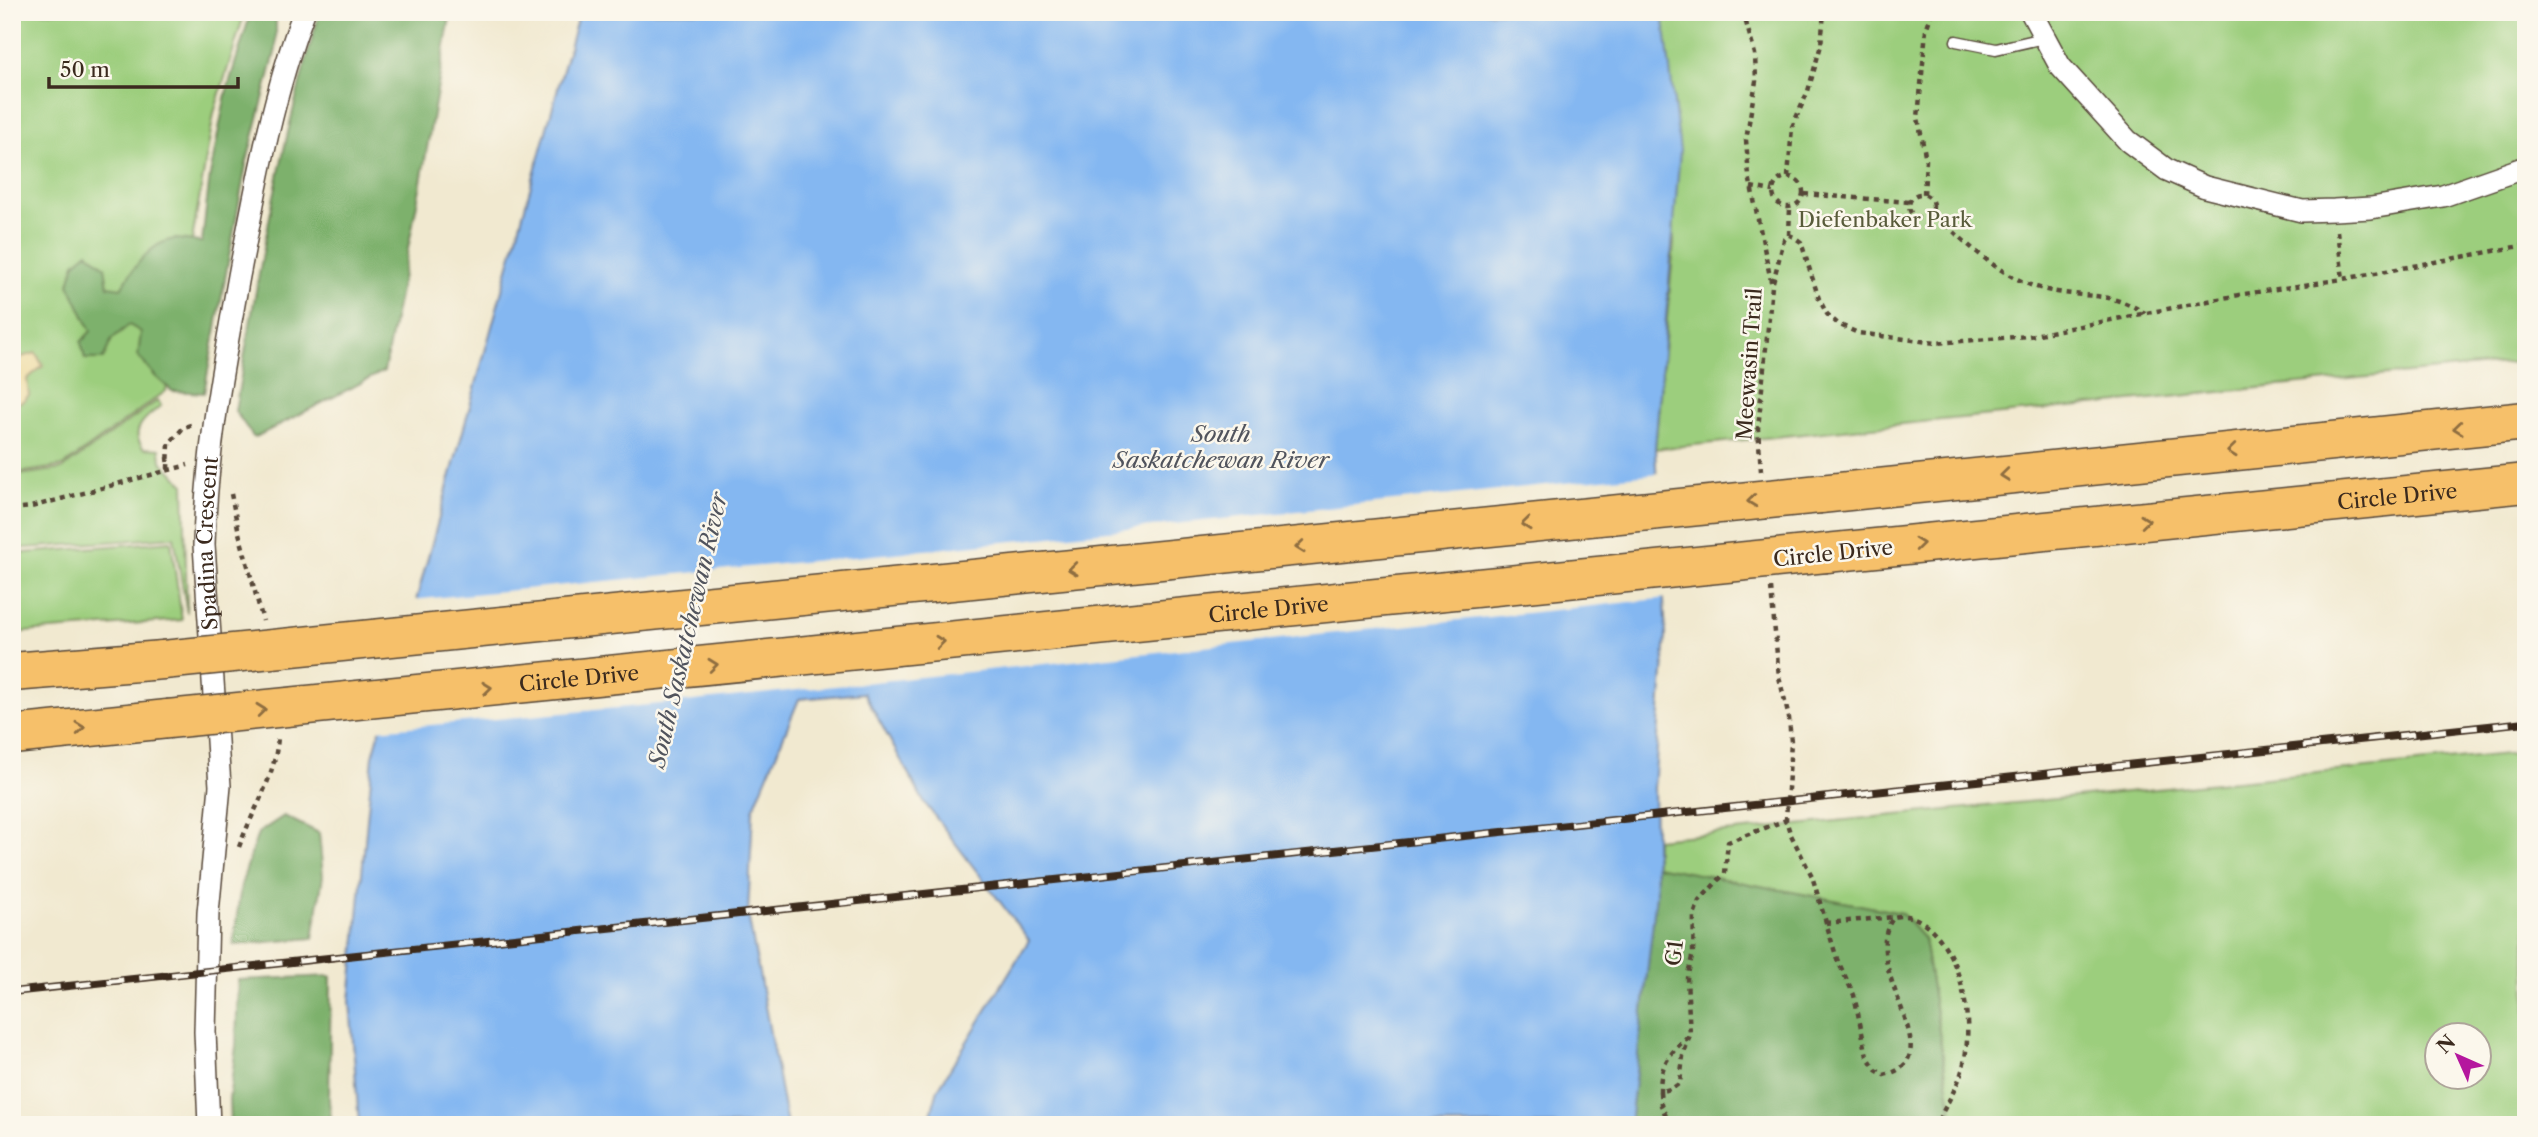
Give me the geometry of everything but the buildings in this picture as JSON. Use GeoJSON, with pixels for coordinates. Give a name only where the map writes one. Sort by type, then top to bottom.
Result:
{"type":"FeatureCollection","features":[{"type":"Feature","properties":{"kind":"highway"},"geometry":{"type":"LineString","coordinates":[[12,672],[163,660],[2526,421]]}},
{"type":"Feature","properties":{"kind":"highway","name":"Circle Drive"},"geometry":{"type":"LineString","coordinates":[[12,735],[2526,483]]}},
{"type":"Feature","properties":{"kind":"street","name":"Spadina Crescent"},"geometry":{"type":"LineString","coordinates":[[209,1125],[205,1032],[206,959],[220,786],[204,545],[208,466],[213,423],[253,200],[275,105],[304,12]]}},
{"type":"Feature","properties":{"kind":"street"},"geometry":{"type":"LineString","coordinates":[[2031,12],[2060,66],[2128,141],[2167,170],[2205,187],[2302,211],[2334,211],[2443,196],[2526,167]]}},
{"type":"Feature","properties":{"kind":"lane"},"geometry":{"type":"LineString","coordinates":[[1956,41],[1996,49],[2044,38]]}},
{"type":"Feature","properties":{"kind":"path","name":"Meewasin Trail"},"geometry":{"type":"LineString","coordinates":[[1743,12],[1755,54],[1756,81],[1746,140],[1751,187],[1772,286],[1758,429],[1762,483]]}},
{"type":"Feature","properties":{"kind":"path"},"geometry":{"type":"LineString","coordinates":[[1788,177],[1793,127],[1808,91],[1821,45],[1824,12]]}},
{"type":"Feature","properties":{"kind":"path"},"geometry":{"type":"LineString","coordinates":[[1924,194],[1926,160],[1918,118],[1919,83],[1926,30],[1932,12]]}},
{"type":"Feature","properties":{"kind":"path"},"geometry":{"type":"LineString","coordinates":[[1773,191],[1779,181],[1788,177],[1798,181],[1804,194]]}},
{"type":"Feature","properties":{"kind":"path"},"geometry":{"type":"LineString","coordinates":[[1751,187],[1773,191]]}},
{"type":"Feature","properties":{"kind":"path"},"geometry":{"type":"LineString","coordinates":[[1773,191],[1777,202],[1790,208]]}},
{"type":"Feature","properties":{"kind":"path"},"geometry":{"type":"LineString","coordinates":[[1804,194],[1909,202],[1917,194],[1924,194],[1932,201],[1932,211],[1926,217],[1917,218],[1910,211],[1909,202]]}},
{"type":"Feature","properties":{"kind":"path"},"geometry":{"type":"LineString","coordinates":[[1790,208],[1798,204],[1804,194]]}},
{"type":"Feature","properties":{"kind":"path"},"geometry":{"type":"LineString","coordinates":[[1772,286],[1781,246],[1788,235],[1790,208]]}},
{"type":"Feature","properties":{"kind":"path"},"geometry":{"type":"LineString","coordinates":[[1932,211],[2000,271],[2056,292],[2091,294],[2126,302],[2145,314]]}},
{"type":"Feature","properties":{"kind":"path"},"geometry":{"type":"LineString","coordinates":[[2334,211],[2343,279]]}},
{"type":"Feature","properties":{"kind":"path"},"geometry":{"type":"LineString","coordinates":[[1788,235],[1801,242],[1819,299],[1827,314],[1838,324],[1857,332],[1936,342],[2029,336],[2244,294],[2343,279],[2526,245]]}},
{"type":"Feature","properties":{"kind":"path"},"geometry":{"type":"LineString","coordinates":[[169,468],[169,444],[173,437],[184,427],[198,422],[213,423]]}},
{"type":"Feature","properties":{"kind":"path"},"geometry":{"type":"LineString","coordinates":[[12,509],[169,468],[187,465],[223,467],[227,470],[239,533],[264,629]]}},
{"type":"Feature","properties":{"kind":"path"},"geometry":{"type":"LineString","coordinates":[[1769,575],[1779,677],[1789,718],[1791,742],[1786,820],[1790,834],[1812,876],[1837,959],[1854,995],[1867,1056],[1876,1070],[1884,1075],[1904,1068],[1911,1057],[1912,1042],[1890,978],[1884,944],[1885,933],[1894,917]]}},
{"type":"Feature","properties":{"kind":"path"},"geometry":{"type":"LineString","coordinates":[[237,855],[243,835],[269,781],[277,753],[278,736]]}},
{"type":"Feature","properties":{"kind":"path","name":"G1"},"geometry":{"type":"LineString","coordinates":[[1660,1092],[1680,1083],[1683,1056],[1690,1035],[1687,978],[1693,953],[1694,915],[1699,901],[1725,873],[1728,842],[1786,820]]}},
{"type":"Feature","properties":{"kind":"path"},"geometry":{"type":"LineString","coordinates":[[1826,922],[1900,915],[1916,918],[1939,937],[1951,955],[1959,973],[1964,997],[1964,1065],[1936,1125]]}},
{"type":"Feature","properties":{"kind":"path"},"geometry":{"type":"LineString","coordinates":[[1670,1125],[1661,1105],[1660,1074],[1670,1054],[1690,1035]]}},
{"type":"Feature","properties":{"kind":"green space"},"geometry":{"type":"Polygon","coordinates":[[[12,12],[245,12],[214,113],[166,391],[63,466],[12,474],[12,12]]]}},
{"type":"Feature","properties":{"kind":"green space"},"geometry":{"type":"Polygon","coordinates":[[[251,12],[276,12],[276,49],[246,165],[204,393],[172,391],[138,356],[141,332],[129,325],[112,339],[103,359],[85,359],[81,342],[91,331],[69,284],[75,263],[88,252],[105,267],[108,286],[121,288],[149,251],[165,241],[181,239],[202,242],[210,175],[226,93],[251,12]]]}},
{"type":"Feature","properties":{"kind":"green space"},"geometry":{"type":"Polygon","coordinates":[[[320,12],[451,12],[384,371],[254,438],[235,411],[261,260],[282,160],[320,12]]]}},
{"type":"Feature","properties":{"kind":"green space","name":"Diefenbaker Park"},"geometry":{"type":"Polygon","coordinates":[[[1663,12],[2526,12],[2526,361],[1655,449],[1674,243],[1663,12]]]}},
{"type":"Feature","properties":{"kind":"green space"},"geometry":{"type":"Polygon","coordinates":[[[158,400],[161,406],[141,424],[138,436],[144,448],[160,449],[161,461],[184,484],[187,613],[174,537],[12,549],[12,476],[62,469],[158,400]]]}},
{"type":"Feature","properties":{"kind":"green space"},"geometry":{"type":"Polygon","coordinates":[[[171,541],[182,620],[12,633],[12,554],[171,541]]]}},
{"type":"Feature","properties":{"kind":"green space"},"geometry":{"type":"Polygon","coordinates":[[[2526,752],[2526,1125],[1954,1125],[1924,939],[1901,913],[1656,866],[1656,839],[2526,752]]]}},
{"type":"Feature","properties":{"kind":"green space"},"geometry":{"type":"Polygon","coordinates":[[[284,816],[319,833],[323,876],[313,938],[233,945],[241,885],[258,833],[284,816]]]}},
{"type":"Feature","properties":{"kind":"green space"},"geometry":{"type":"Polygon","coordinates":[[[1656,866],[1901,913],[1924,939],[1954,1125],[1630,1125],[1656,894],[1656,866]]]}},
{"type":"Feature","properties":{"kind":"green space"},"geometry":{"type":"Polygon","coordinates":[[[331,976],[329,1101],[332,1125],[230,1125],[229,1099],[236,1046],[238,980],[331,976]]]}},
{"type":"Feature","properties":{"kind":"sand"},"geometry":{"type":"Polygon","coordinates":[[[36,353],[43,366],[27,379],[29,395],[15,404],[12,412],[12,370],[21,357],[36,353]]]}},
{"type":"Feature","properties":{"kind":"water","name":"South Saskatchewan River"},"geometry":{"type":"Polygon","coordinates":[[[579,12],[1663,12],[1680,151],[1655,449],[1666,635],[1654,788],[1656,894],[1630,1125],[928,1125],[938,1089],[1029,940],[924,802],[864,693],[799,699],[753,810],[748,914],[787,1125],[359,1125],[350,1001],[373,756],[579,12]]]}},
{"type":"Feature","properties":{"kind":"pier"},"geometry":{"type":"Polygon","coordinates":[[[1660,473],[1668,598],[693,701],[377,730],[412,600],[946,548],[1660,473]]]}},
{"type":"Feature","properties":{"kind":"railway"},"geometry":{"type":"LineString","coordinates":[[12,992],[2526,722]]}}]}
